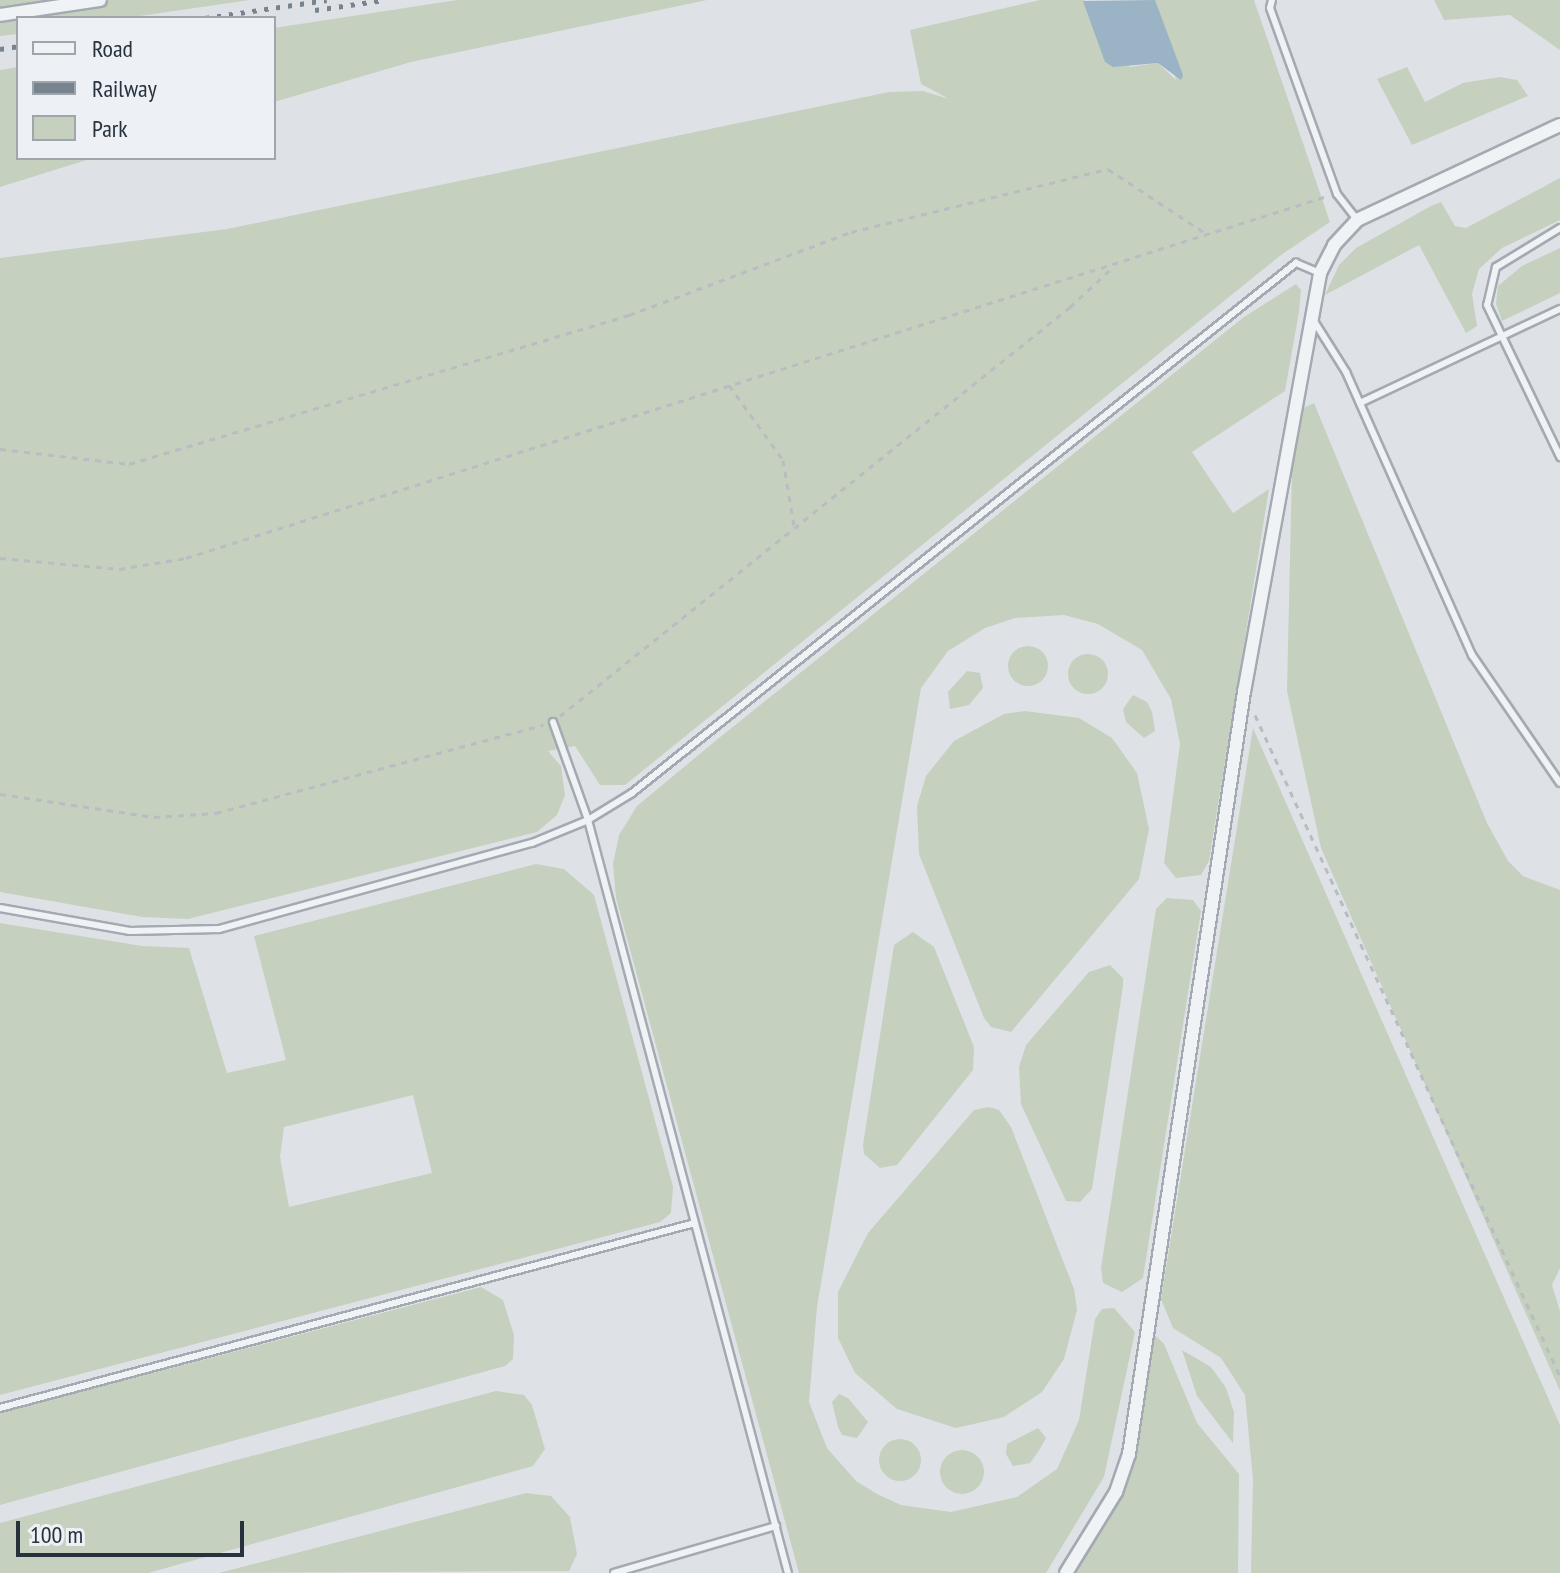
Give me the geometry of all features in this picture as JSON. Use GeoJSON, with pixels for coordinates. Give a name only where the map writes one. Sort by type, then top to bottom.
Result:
{"type":"FeatureCollection","features":[{"type":"Feature","properties":{"kind":"street"},"geometry":{"type":"LineString","coordinates":[[0,15],[100,0]]}},
{"type":"Feature","properties":{"kind":"street"},"geometry":{"type":"LineString","coordinates":[[1066,1573],[1116,1492],[1129,1454],[1244,692],[1320,273],[1334,245],[1357,220],[1560,125]]}},
{"type":"Feature","properties":{"kind":"lane"},"geometry":{"type":"LineString","coordinates":[[1272,0],[1270,8],[1337,194],[1357,220]]}},
{"type":"Feature","properties":{"kind":"lane"},"geometry":{"type":"LineString","coordinates":[[1560,228],[1496,267],[1487,305],[1560,457]]}},
{"type":"Feature","properties":{"kind":"lane"},"geometry":{"type":"LineString","coordinates":[[0,908],[130,931],[219,929],[532,843],[588,820],[632,793],[1296,263],[1320,273]]}},
{"type":"Feature","properties":{"kind":"lane"},"geometry":{"type":"LineString","coordinates":[[1360,403],[1560,309]]}},
{"type":"Feature","properties":{"kind":"lane"},"geometry":{"type":"LineString","coordinates":[[1312,318],[1360,403],[1472,655],[1560,783]]}},
{"type":"Feature","properties":{"kind":"lane"},"geometry":{"type":"LineString","coordinates":[[553,722],[588,820],[788,1573]]}},
{"type":"Feature","properties":{"kind":"lane"},"geometry":{"type":"LineString","coordinates":[[0,1408],[695,1223]]}},
{"type":"Feature","properties":{"kind":"lane"},"geometry":{"type":"LineString","coordinates":[[614,1573],[776,1526]]}},
{"type":"Feature","properties":{"kind":"path"},"geometry":{"type":"LineString","coordinates":[[0,449],[129,464],[629,315],[851,232],[1108,169],[1204,232]]}},
{"type":"Feature","properties":{"kind":"path"},"geometry":{"type":"LineString","coordinates":[[0,558],[119,569],[186,558],[1115,265],[1204,232],[1337,194]]}},
{"type":"Feature","properties":{"kind":"path"},"geometry":{"type":"LineString","coordinates":[[0,794],[154,817],[216,813],[553,722],[1070,307],[1115,265]]}},
{"type":"Feature","properties":{"kind":"path"},"geometry":{"type":"LineString","coordinates":[[729,385],[783,460],[794,526]]}},
{"type":"Feature","properties":{"kind":"path"},"geometry":{"type":"LineString","coordinates":[[1244,692],[1560,1376]]}},
{"type":"Feature","properties":{"kind":"green space"},"geometry":{"type":"Polygon","coordinates":[[[0,0],[250,0],[140,16],[16,16],[16,34],[0,36],[0,0]]]}},
{"type":"Feature","properties":{"kind":"green space"},"geometry":{"type":"Polygon","coordinates":[[[457,0],[707,0],[411,62],[276,101],[276,28],[457,0]]]}},
{"type":"Feature","properties":{"kind":"green space"},"geometry":{"type":"Polygon","coordinates":[[[1040,0],[1084,0],[1130,67],[1158,63],[1176,80],[1155,0],[1254,0],[1330,222],[1281,255],[625,785],[600,785],[575,746],[548,751],[561,766],[565,795],[557,815],[537,832],[188,919],[142,917],[0,892],[0,258],[227,229],[889,92],[923,91],[949,99],[921,84],[910,30],[1040,0]]]}},
{"type":"Feature","properties":{"kind":"green space"},"geometry":{"type":"Polygon","coordinates":[[[1434,0],[1560,0],[1560,50],[1510,15],[1444,20],[1434,0]]]}},
{"type":"Feature","properties":{"kind":"green space"},"geometry":{"type":"Polygon","coordinates":[[[16,67],[16,160],[87,160],[0,187],[0,70],[16,67]]]}},
{"type":"Feature","properties":{"kind":"green space"},"geometry":{"type":"Polygon","coordinates":[[[1407,67],[1425,102],[1463,83],[1500,77],[1517,80],[1528,96],[1412,145],[1377,79],[1407,67]]]}},
{"type":"Feature","properties":{"kind":"green space"},"geometry":{"type":"Polygon","coordinates":[[[1560,178],[1560,220],[1502,248],[1479,269],[1472,294],[1477,326],[1466,333],[1419,245],[1325,295],[1339,265],[1356,248],[1431,206],[1441,202],[1455,226],[1466,228],[1560,178]]]}},
{"type":"Feature","properties":{"kind":"green space"},"geometry":{"type":"Polygon","coordinates":[[[1560,248],[1560,293],[1502,321],[1496,304],[1498,286],[1522,266],[1560,248]]]}},
{"type":"Feature","properties":{"kind":"green space"},"geometry":{"type":"Polygon","coordinates":[[[1296,284],[1301,290],[1299,312],[1285,391],[1192,452],[1233,513],[1269,489],[1209,861],[1201,875],[1176,878],[1164,863],[1180,744],[1171,699],[1142,650],[1098,624],[1064,615],[1015,618],[985,628],[948,651],[921,688],[817,1307],[809,1402],[827,1448],[856,1481],[877,1494],[901,1505],[951,1512],[1017,1497],[1057,1469],[1079,1420],[1095,1319],[1102,1309],[1114,1308],[1135,1332],[1104,1477],[1046,1573],[799,1573],[616,898],[613,864],[619,835],[637,806],[719,738],[1244,317],[1296,284]]]}},
{"type":"Feature","properties":{"kind":"green space"},"geometry":{"type":"Polygon","coordinates":[[[1314,403],[1487,823],[1508,861],[1523,876],[1560,890],[1560,1268],[1552,1285],[1560,1311],[1560,1391],[1321,848],[1287,691],[1292,469],[1303,408],[1314,403]]]}},
{"type":"Feature","properties":{"kind":"green space"},"geometry":{"type":"Polygon","coordinates":[[[1028,646],[1042,652],[1048,666],[1042,680],[1028,686],[1014,680],[1008,666],[1014,652],[1028,646]]]}},
{"type":"Feature","properties":{"kind":"green space"},"geometry":{"type":"Polygon","coordinates":[[[1088,654],[1102,660],[1108,674],[1102,688],[1088,694],[1074,688],[1068,674],[1074,660],[1088,654]]]}},
{"type":"Feature","properties":{"kind":"green space"},"geometry":{"type":"Polygon","coordinates":[[[967,671],[980,673],[983,688],[969,705],[950,709],[948,692],[967,671]]]}},
{"type":"Feature","properties":{"kind":"green space"},"geometry":{"type":"Polygon","coordinates":[[[1133,695],[1147,702],[1152,712],[1155,731],[1144,738],[1126,722],[1123,709],[1133,695]]]}},
{"type":"Feature","properties":{"kind":"green space"},"geometry":{"type":"Polygon","coordinates":[[[1025,711],[1079,718],[1112,738],[1137,773],[1149,829],[1139,879],[1011,1032],[991,1027],[984,1018],[919,854],[917,806],[926,776],[954,741],[1004,714],[1025,711]]]}},
{"type":"Feature","properties":{"kind":"green space"},"geometry":{"type":"Polygon","coordinates":[[[1253,728],[1560,1425],[1560,1573],[1251,1573],[1253,1480],[1245,1395],[1221,1358],[1173,1328],[1161,1299],[1253,728]]]}},
{"type":"Feature","properties":{"kind":"green space"},"geometry":{"type":"Polygon","coordinates":[[[536,864],[564,869],[594,895],[673,1187],[671,1213],[660,1222],[0,1395],[0,923],[142,946],[189,948],[227,1073],[286,1060],[254,936],[536,864]],[[413,1095],[284,1127],[280,1157],[289,1207],[432,1173],[413,1095]]]}},
{"type":"Feature","properties":{"kind":"green space"},"geometry":{"type":"Polygon","coordinates":[[[1167,898],[1193,900],[1201,911],[1143,1278],[1122,1292],[1103,1283],[1101,1268],[1156,909],[1167,898]]]}},
{"type":"Feature","properties":{"kind":"green space"},"geometry":{"type":"Polygon","coordinates":[[[913,932],[934,947],[974,1047],[973,1070],[897,1165],[880,1168],[864,1154],[863,1145],[894,945],[913,932]]]}},
{"type":"Feature","properties":{"kind":"green space"},"geometry":{"type":"Polygon","coordinates":[[[1110,965],[1123,978],[1123,986],[1092,1189],[1080,1202],[1066,1201],[1021,1104],[1019,1067],[1026,1045],[1089,972],[1110,965]]]}},
{"type":"Feature","properties":{"kind":"green space"},"geometry":{"type":"Polygon","coordinates":[[[989,1107],[999,1110],[1011,1127],[1074,1289],[1077,1310],[1064,1359],[1042,1392],[1004,1417],[956,1428],[897,1409],[855,1373],[838,1338],[838,1292],[868,1233],[974,1110],[989,1107]]]}},
{"type":"Feature","properties":{"kind":"green space"},"geometry":{"type":"Polygon","coordinates":[[[481,1287],[503,1300],[514,1335],[513,1359],[505,1366],[0,1505],[0,1413],[481,1287]]]}},
{"type":"Feature","properties":{"kind":"green space"},"geometry":{"type":"Polygon","coordinates":[[[1155,1335],[1164,1344],[1197,1423],[1239,1474],[1238,1573],[1075,1573],[1118,1493],[1139,1423],[1155,1335]]]}},
{"type":"Feature","properties":{"kind":"green space"},"geometry":{"type":"Polygon","coordinates":[[[1182,1350],[1211,1367],[1226,1388],[1234,1412],[1233,1443],[1197,1396],[1182,1350]]]}},
{"type":"Feature","properties":{"kind":"green space"},"geometry":{"type":"Polygon","coordinates":[[[496,1391],[524,1395],[532,1405],[545,1449],[533,1466],[148,1573],[0,1573],[0,1523],[496,1391]]]}},
{"type":"Feature","properties":{"kind":"green space"},"geometry":{"type":"Polygon","coordinates":[[[839,1394],[848,1398],[868,1422],[857,1438],[842,1435],[838,1427],[832,1402],[839,1394]]]}},
{"type":"Feature","properties":{"kind":"green space"},"geometry":{"type":"Polygon","coordinates":[[[1038,1428],[1046,1438],[1038,1452],[1030,1463],[1013,1466],[1006,1454],[1007,1444],[1038,1428]]]}},
{"type":"Feature","properties":{"kind":"green space"},"geometry":{"type":"Polygon","coordinates":[[[900,1439],[915,1445],[921,1460],[915,1475],[900,1481],[885,1475],[879,1460],[885,1445],[900,1439]]]}},
{"type":"Feature","properties":{"kind":"green space"},"geometry":{"type":"Polygon","coordinates":[[[962,1450],[977,1457],[984,1472],[977,1487],[962,1494],[947,1487],[940,1472],[947,1457],[962,1450]]]}},
{"type":"Feature","properties":{"kind":"green space"},"geometry":{"type":"Polygon","coordinates":[[[526,1493],[551,1496],[570,1517],[577,1554],[569,1571],[219,1573],[526,1493]]]}},
{"type":"Feature","properties":{"kind":"water"},"geometry":{"type":"Polygon","coordinates":[[[1155,0],[1183,75],[1181,80],[1158,63],[1113,67],[1105,62],[1083,1],[1155,0]]]}},
{"type":"Feature","properties":{"kind":"railway"},"geometry":{"type":"LineString","coordinates":[[219,16],[327,0]]}},
{"type":"Feature","properties":{"kind":"railway"},"geometry":{"type":"LineString","coordinates":[[315,10],[384,0]]}},
{"type":"Feature","properties":{"kind":"railway"},"geometry":{"type":"LineString","coordinates":[[0,49],[16,46]]}}]}
